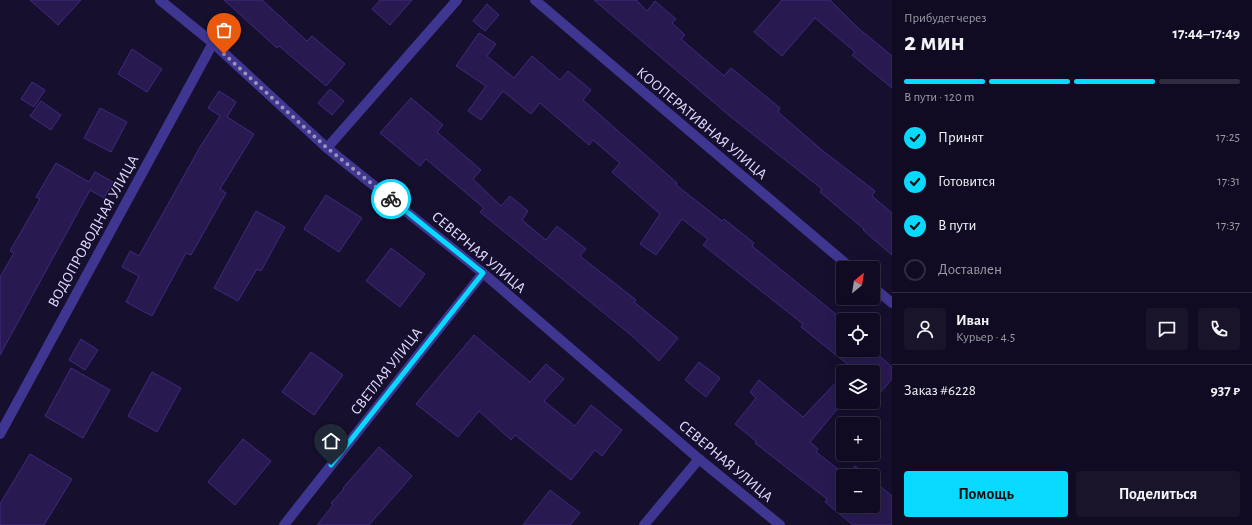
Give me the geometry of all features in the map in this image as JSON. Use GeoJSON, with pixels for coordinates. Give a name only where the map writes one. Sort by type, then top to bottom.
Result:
{"type":"FeatureCollection","features":[{"type":"Feature","properties":{"kind":"street","name":"СЕВЕРНАЯ УЛИЦА"},"geometry":{"type":"LineString","coordinates":[[160,0],[213,43],[327,148],[483,273],[699,459],[780,525]]}},
{"type":"Feature","properties":{"kind":"street"},"geometry":{"type":"LineString","coordinates":[[327,148],[457,0]]}},
{"type":"Feature","properties":{"kind":"street","name":"КООПЕРАТИВНАЯ УЛИЦА"},"geometry":{"type":"LineString","coordinates":[[535,0],[843,261]]}},
{"type":"Feature","properties":{"kind":"street","name":"ВОДОПРОВОДНАЯ УЛИЦА"},"geometry":{"type":"LineString","coordinates":[[0,434],[213,43]]}},
{"type":"Feature","properties":{"kind":"street","name":"СВЕТЛАЯ УЛИЦА"},"geometry":{"type":"LineString","coordinates":[[284,525],[483,273]]}},
{"type":"Feature","properties":{"kind":"street"},"geometry":{"type":"LineString","coordinates":[[880,293],[892,303]]}},
{"type":"Feature","properties":{"kind":"street"},"geometry":{"type":"LineString","coordinates":[[644,525],[699,459]]}},
{"type":"Feature","properties":{"kind":"building"},"geometry":{"type":"Polygon","coordinates":[[[30,0],[81,0],[58,25],[30,0]]]}},
{"type":"Feature","properties":{"kind":"building"},"geometry":{"type":"Polygon","coordinates":[[[224,0],[262,0],[307,41],[312,36],[345,64],[326,86],[279,46],[277,48],[224,0]]]}},
{"type":"Feature","properties":{"kind":"building"},"geometry":{"type":"Polygon","coordinates":[[[380,0],[412,0],[390,25],[372,9],[380,0]]]}},
{"type":"Feature","properties":{"kind":"building"},"geometry":{"type":"Polygon","coordinates":[[[594,0],[636,0],[647,11],[655,1],[676,19],[672,23],[685,35],[681,39],[724,76],[731,68],[780,108],[778,112],[823,151],[875,191],[872,196],[892,213],[892,255],[820,192],[822,189],[731,117],[594,0]]]}},
{"type":"Feature","properties":{"kind":"building"},"geometry":{"type":"Polygon","coordinates":[[[782,0],[830,0],[858,28],[892,56],[892,88],[852,55],[855,52],[815,18],[782,56],[754,32],[782,0]]]}},
{"type":"Feature","properties":{"kind":"building"},"geometry":{"type":"Polygon","coordinates":[[[487,4],[499,15],[485,31],[473,21],[487,4]]]}},
{"type":"Feature","properties":{"kind":"building"},"geometry":{"type":"Polygon","coordinates":[[[479,33],[496,44],[487,56],[514,78],[532,56],[560,80],[568,71],[591,90],[583,100],[677,183],[676,185],[722,221],[724,219],[754,243],[752,246],[836,314],[836,355],[801,327],[803,324],[703,245],[708,239],[682,219],[656,255],[640,244],[660,214],[612,172],[620,163],[593,140],[589,145],[540,103],[531,114],[503,91],[481,120],[468,111],[486,86],[456,66],[479,33]]]}},
{"type":"Feature","properties":{"kind":"building"},"geometry":{"type":"Polygon","coordinates":[[[132,49],[162,69],[147,92],[118,74],[132,49]]]}},
{"type":"Feature","properties":{"kind":"building"},"geometry":{"type":"Polygon","coordinates":[[[32,82],[45,90],[34,107],[21,99],[32,82]]]}},
{"type":"Feature","properties":{"kind":"building"},"geometry":{"type":"Polygon","coordinates":[[[330,89],[344,101],[332,115],[318,103],[330,89]]]}},
{"type":"Feature","properties":{"kind":"building"},"geometry":{"type":"Polygon","coordinates":[[[219,91],[236,102],[227,117],[254,134],[220,189],[226,193],[191,255],[186,253],[152,316],[126,302],[139,276],[122,267],[130,251],[139,256],[200,147],[220,116],[208,108],[219,91]]]}},
{"type":"Feature","properties":{"kind":"building"},"geometry":{"type":"Polygon","coordinates":[[[411,98],[443,125],[437,132],[481,170],[473,179],[501,206],[510,196],[528,211],[522,220],[546,240],[557,226],[586,249],[580,256],[636,300],[634,302],[678,338],[659,361],[631,335],[480,212],[484,208],[426,159],[420,166],[380,133],[411,98]]]}},
{"type":"Feature","properties":{"kind":"building"},"geometry":{"type":"Polygon","coordinates":[[[41,101],[61,115],[51,130],[30,116],[41,101]]]}},
{"type":"Feature","properties":{"kind":"building"},"geometry":{"type":"Polygon","coordinates":[[[100,108],[127,122],[111,152],[84,138],[100,108]]]}},
{"type":"Feature","properties":{"kind":"building"},"geometry":{"type":"Polygon","coordinates":[[[56,163],[89,182],[95,172],[113,182],[104,198],[90,190],[0,355],[0,277],[14,253],[10,251],[40,199],[36,197],[56,163]]]}},
{"type":"Feature","properties":{"kind":"building"},"geometry":{"type":"Polygon","coordinates":[[[326,195],[362,218],[339,252],[304,229],[326,195]]]}},
{"type":"Feature","properties":{"kind":"building"},"geometry":{"type":"Polygon","coordinates":[[[256,211],[285,227],[261,271],[257,269],[238,301],[214,288],[256,211]]]}},
{"type":"Feature","properties":{"kind":"building"},"geometry":{"type":"Polygon","coordinates":[[[391,248],[425,274],[400,307],[366,281],[391,248]]]}},
{"type":"Feature","properties":{"kind":"building"},"geometry":{"type":"Polygon","coordinates":[[[474,335],[530,382],[546,364],[564,379],[544,401],[575,426],[591,405],[622,430],[602,456],[595,450],[571,480],[515,435],[511,440],[479,411],[458,437],[416,404],[474,335]]]}},
{"type":"Feature","properties":{"kind":"building"},"geometry":{"type":"Polygon","coordinates":[[[81,339],[98,350],[85,370],[69,360],[81,339]]]}},
{"type":"Feature","properties":{"kind":"building"},"geometry":{"type":"Polygon","coordinates":[[[311,352],[343,375],[314,415],[282,392],[311,352]]]}},
{"type":"Feature","properties":{"kind":"building"},"geometry":{"type":"Polygon","coordinates":[[[880,356],[892,367],[892,379],[880,393],[880,365],[848,365],[838,357],[880,356]]]}},
{"type":"Feature","properties":{"kind":"building"},"geometry":{"type":"Polygon","coordinates":[[[699,362],[720,378],[706,397],[685,380],[699,362]]]}},
{"type":"Feature","properties":{"kind":"building"},"geometry":{"type":"Polygon","coordinates":[[[71,368],[110,390],[83,438],[45,416],[71,368]]]}},
{"type":"Feature","properties":{"kind":"building"},"geometry":{"type":"Polygon","coordinates":[[[152,372],[181,388],[157,432],[128,416],[152,372]]]}},
{"type":"Feature","properties":{"kind":"building"},"geometry":{"type":"Polygon","coordinates":[[[759,380],[803,417],[836,382],[836,409],[837,409],[810,442],[818,449],[816,452],[838,469],[836,469],[836,511],[825,502],[827,499],[755,443],[756,441],[735,424],[756,398],[750,392],[759,380]]]}},
{"type":"Feature","properties":{"kind":"building"},"geometry":{"type":"Polygon","coordinates":[[[243,439],[271,461],[235,505],[208,482],[243,439]]]}},
{"type":"Feature","properties":{"kind":"building"},"geometry":{"type":"Polygon","coordinates":[[[379,447],[412,476],[369,525],[317,525],[333,505],[331,503],[379,447]]]}},
{"type":"Feature","properties":{"kind":"building"},"geometry":{"type":"Polygon","coordinates":[[[30,454],[72,479],[44,525],[0,525],[0,504],[30,454]]]}},
{"type":"Feature","properties":{"kind":"building"},"geometry":{"type":"Polygon","coordinates":[[[880,486],[892,496],[892,525],[853,525],[838,513],[880,513],[880,486]]]}},
{"type":"Feature","properties":{"kind":"building"},"geometry":{"type":"Polygon","coordinates":[[[550,490],[580,513],[570,525],[523,525],[550,490]]]}},
{"type":"Feature","properties":{"kind":"way so far"},"geometry":{"type":"LineString","coordinates":[[224,54],[327,148],[391,199]]}},
{"type":"Feature","properties":{"kind":"route"},"geometry":{"type":"LineString","coordinates":[[331,465],[483,273],[391,199]]}}]}
